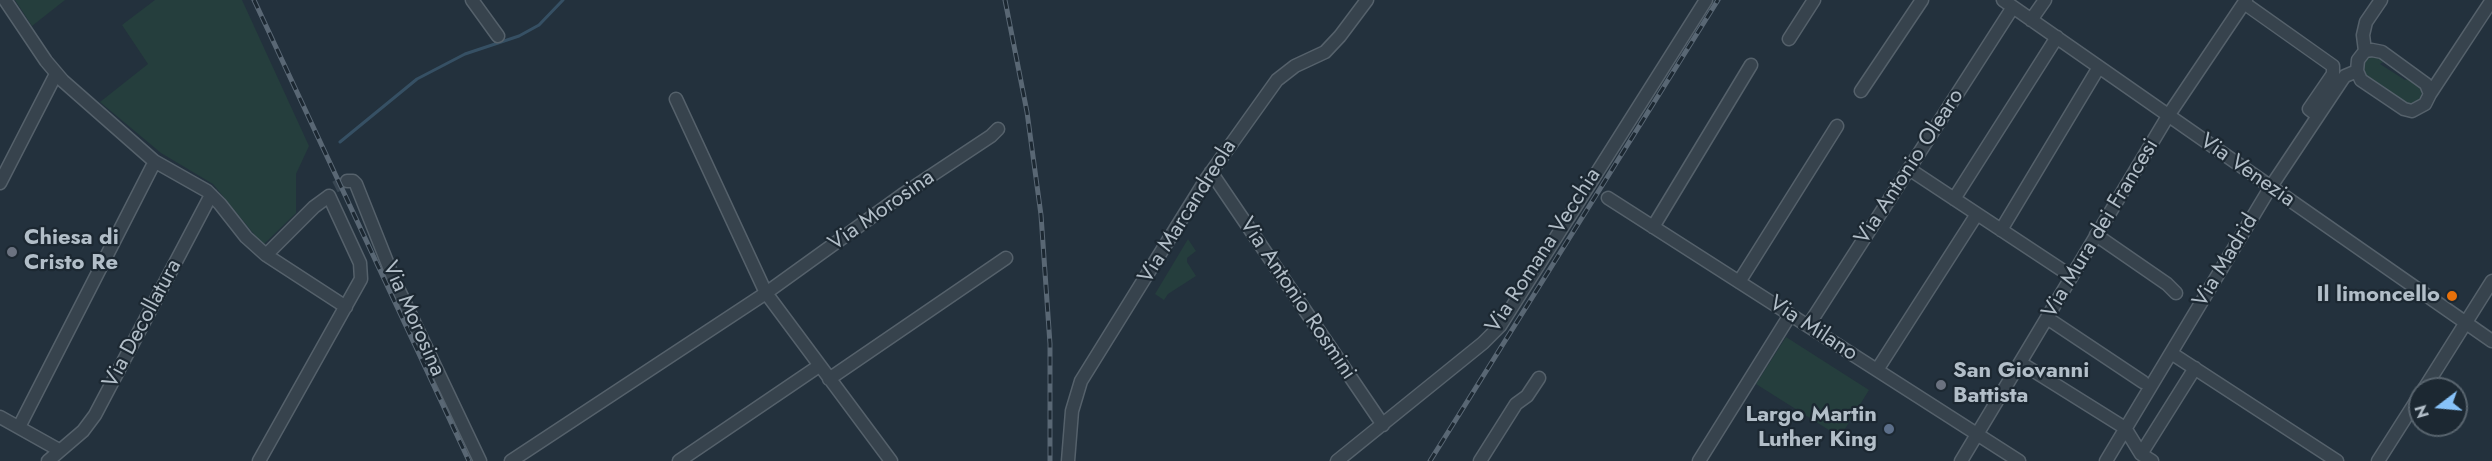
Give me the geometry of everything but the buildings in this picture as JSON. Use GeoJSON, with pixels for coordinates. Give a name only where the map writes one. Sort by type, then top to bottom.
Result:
{"type":"FeatureCollection","features":[{"type":"Feature","properties":{"kind":"street"},"geometry":{"type":"LineString","coordinates":[[5,0],[56,74],[154,161],[199,185],[211,195],[246,237],[267,255],[346,307]]}},
{"type":"Feature","properties":{"kind":"street"},"geometry":{"type":"LineString","coordinates":[[472,0],[498,36]]}},
{"type":"Feature","properties":{"kind":"street","name":"Via Marcandreola"},"geometry":{"type":"LineString","coordinates":[[1068,461],[1072,411],[1081,381],[1211,172],[1277,80],[1283,74],[1315,58],[1332,45],[1367,0]]}},
{"type":"Feature","properties":{"kind":"street","name":"Via Romana Vecchia"},"geometry":{"type":"LineString","coordinates":[[1337,461],[1483,343],[1507,316],[1706,0]]}},
{"type":"Feature","properties":{"kind":"street"},"geometry":{"type":"LineString","coordinates":[[1789,39],[1814,0]]}},
{"type":"Feature","properties":{"kind":"street"},"geometry":{"type":"LineString","coordinates":[[1860,91],[1922,0]]}},
{"type":"Feature","properties":{"kind":"street"},"geometry":{"type":"LineString","coordinates":[[2031,20],[2045,0]]}},
{"type":"Feature","properties":{"kind":"street"},"geometry":{"type":"LineString","coordinates":[[2381,0],[2366,22],[2363,35],[2365,51],[2358,60],[2357,71],[2361,80],[2404,109],[2412,111],[2425,104],[2492,0]]}},
{"type":"Feature","properties":{"kind":"street"},"geometry":{"type":"LineString","coordinates":[[2245,2],[2333,66],[2333,74],[2309,109],[2318,116]]}},
{"type":"Feature","properties":{"kind":"street","name":"Via Mura dei Francesi"},"geometry":{"type":"LineString","coordinates":[[1961,461],[2168,116],[2245,2]]}},
{"type":"Feature","properties":{"kind":"street","name":"Via Venezia"},"geometry":{"type":"LineString","coordinates":[[2008,4],[2492,341]]}},
{"type":"Feature","properties":{"kind":"street","name":"Via Antonio Olearo"},"geometry":{"type":"LineString","coordinates":[[1808,326],[1910,169],[2008,4]]}},
{"type":"Feature","properties":{"kind":"street"},"geometry":{"type":"LineString","coordinates":[[1954,199],[2057,37]]}},
{"type":"Feature","properties":{"kind":"street"},"geometry":{"type":"LineString","coordinates":[[2365,51],[2382,52],[2419,78],[2430,94]]}},
{"type":"Feature","properties":{"kind":"street"},"geometry":{"type":"LineString","coordinates":[[1653,227],[1751,64]]}},
{"type":"Feature","properties":{"kind":"street"},"geometry":{"type":"LineString","coordinates":[[2001,230],[2099,67]]}},
{"type":"Feature","properties":{"kind":"street","name":"Via Madrid"},"geometry":{"type":"LineString","coordinates":[[2106,461],[2270,188],[2342,80],[2345,76],[2357,71]]}},
{"type":"Feature","properties":{"kind":"street"},"geometry":{"type":"LineString","coordinates":[[0,183],[56,74]]}},
{"type":"Feature","properties":{"kind":"street"},"geometry":{"type":"LineString","coordinates":[[676,99],[766,293],[891,461]]}},
{"type":"Feature","properties":{"kind":"street"},"geometry":{"type":"LineString","coordinates":[[1738,282],[1837,126]]}},
{"type":"Feature","properties":{"kind":"street","name":"Via Morosina"},"geometry":{"type":"LineString","coordinates":[[511,461],[766,293],[998,129]]}},
{"type":"Feature","properties":{"kind":"street"},"geometry":{"type":"LineString","coordinates":[[19,427],[152,167]]}},
{"type":"Feature","properties":{"kind":"street"},"geometry":{"type":"LineString","coordinates":[[1910,169],[2071,276]]}},
{"type":"Feature","properties":{"kind":"street","name":"Via Antonio Rosmini"},"geometry":{"type":"LineString","coordinates":[[1211,172],[1383,425]]}},
{"type":"Feature","properties":{"kind":"street","name":"Via Morosina"},"geometry":{"type":"LineString","coordinates":[[347,181],[356,184],[395,282],[480,461]]}},
{"type":"Feature","properties":{"kind":"street"},"geometry":{"type":"LineString","coordinates":[[259,461],[360,283],[362,269],[332,192],[267,255]]}},
{"type":"Feature","properties":{"kind":"street","name":"Via Decollatura"},"geometry":{"type":"LineString","coordinates":[[48,461],[83,430],[95,415],[211,195]]}},
{"type":"Feature","properties":{"kind":"street","name":"Via Milano"},"geometry":{"type":"LineString","coordinates":[[1608,198],[2019,461]]}},
{"type":"Feature","properties":{"kind":"street"},"geometry":{"type":"LineString","coordinates":[[1877,370],[1977,214]]}},
{"type":"Feature","properties":{"kind":"street"},"geometry":{"type":"LineString","coordinates":[[2096,235],[2167,284],[2176,293]]}},
{"type":"Feature","properties":{"kind":"street"},"geometry":{"type":"LineString","coordinates":[[829,379],[1006,258]]}},
{"type":"Feature","properties":{"kind":"street"},"geometry":{"type":"LineString","coordinates":[[2432,377],[2492,281]]}},
{"type":"Feature","properties":{"kind":"street"},"geometry":{"type":"LineString","coordinates":[[1699,461],[1790,315]]}},
{"type":"Feature","properties":{"kind":"street"},"geometry":{"type":"LineString","coordinates":[[2047,318],[2143,382]]}},
{"type":"Feature","properties":{"kind":"street"},"geometry":{"type":"LineString","coordinates":[[2171,353],[2337,461]]}},
{"type":"Feature","properties":{"kind":"street"},"geometry":{"type":"LineString","coordinates":[[2021,363],[2125,428],[2141,454],[2152,461]]}},
{"type":"Feature","properties":{"kind":"street"},"geometry":{"type":"LineString","coordinates":[[680,461],[819,366]]}},
{"type":"Feature","properties":{"kind":"street"},"geometry":{"type":"LineString","coordinates":[[2141,454],[2195,368]]}},
{"type":"Feature","properties":{"kind":"street"},"geometry":{"type":"LineString","coordinates":[[1479,461],[1516,404],[1527,396],[1539,378]]}},
{"type":"Feature","properties":{"kind":"street"},"geometry":{"type":"LineString","coordinates":[[2378,461],[2408,414]]}},
{"type":"Feature","properties":{"kind":"street"},"geometry":{"type":"LineString","coordinates":[[0,417],[62,447]]}},
{"type":"Feature","properties":{"kind":"green space"},"geometry":{"type":"Polygon","coordinates":[[[15,0],[65,0],[32,26],[15,0]]]}},
{"type":"Feature","properties":{"kind":"green space"},"geometry":{"type":"Polygon","coordinates":[[[155,0],[242,0],[309,146],[296,174],[296,213],[263,245],[213,184],[161,153],[100,102],[148,64],[122,25],[155,0]]]}},
{"type":"Feature","properties":{"kind":"green space"},"geometry":{"type":"Polygon","coordinates":[[[2370,56],[2387,60],[2380,64],[2405,80],[2412,77],[2421,88],[2422,100],[2411,106],[2396,101],[2363,74],[2363,60],[2370,56]]]}},
{"type":"Feature","properties":{"kind":"green space"},"geometry":{"type":"Polygon","coordinates":[[[1188,239],[1196,251],[1187,258],[1187,262],[1196,276],[1168,294],[1164,300],[1155,294],[1188,239]]]}},
{"type":"Feature","properties":{"kind":"green space"},"geometry":{"type":"Polygon","coordinates":[[[1786,337],[1869,390],[1840,437],[1756,384],[1786,337]]]}},
{"type":"Feature","properties":{"kind":"waterway"},"geometry":{"type":"LineString","coordinates":[[340,142],[417,79],[465,54],[519,36],[539,25],[563,0]]}},
{"type":"Feature","properties":{"kind":"tunnel"},"geometry":{"type":"LineString","coordinates":[[335,187],[347,181]]}},
{"type":"Feature","properties":{"kind":"railway"},"geometry":{"type":"LineString","coordinates":[[254,0],[469,461]]}},
{"type":"Feature","properties":{"kind":"railway"},"geometry":{"type":"LineString","coordinates":[[1005,0],[1027,112],[1041,215],[1050,344],[1050,461]]}},
{"type":"Feature","properties":{"kind":"railway"},"geometry":{"type":"LineString","coordinates":[[1430,461],[1718,0]]}},
{"type":"Feature","properties":{"kind":"place","name":"Chiesa di Cristo Re"},"geometry":{"type":"Point","coordinates":[12,252]}},
{"type":"Feature","properties":{"kind":"place","name":"Il limoncello"},"geometry":{"type":"Point","coordinates":[2452,296]}},
{"type":"Feature","properties":{"kind":"place","name":"San Giovanni Battista"},"geometry":{"type":"Point","coordinates":[1941,385]}},
{"type":"Feature","properties":{"kind":"place","name":"Largo Martin Luther King"},"geometry":{"type":"Point","coordinates":[1889,429]}}]}
